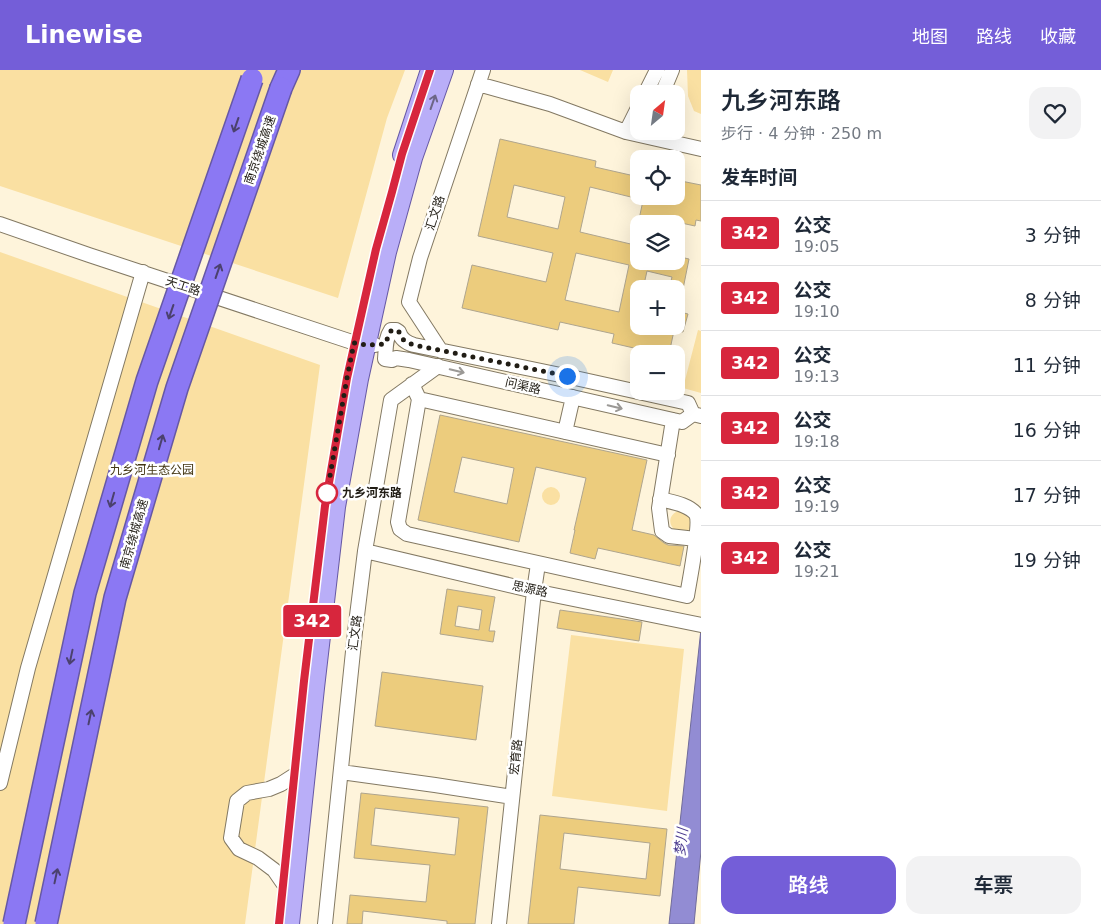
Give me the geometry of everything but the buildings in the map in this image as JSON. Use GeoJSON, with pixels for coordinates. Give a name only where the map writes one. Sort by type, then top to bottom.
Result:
{"type":"FeatureCollection","features":[{"type":"Feature","properties":{"kind":"highway"},"geometry":{"type":"LineString","coordinates":[[14,924],[85,593],[147,381],[254,75]]}},
{"type":"Feature","properties":{"kind":"highway","name":"南京绕城高速"},"geometry":{"type":"LineString","coordinates":[[46,924],[115,598],[177,388],[285,79]]}},
{"type":"Feature","properties":{"kind":"main road"},"geometry":{"type":"LineString","coordinates":[[290,924],[336,507],[357,388],[360,344],[376,249],[402,154],[430,70]]}},
{"type":"Feature","properties":{"kind":"main road"},"geometry":{"type":"LineString","coordinates":[[279,924],[325,506],[347,378],[360,344],[414,158],[444,70]]}},
{"type":"Feature","properties":{"kind":"street","name":"汇文路"},"geometry":{"type":"LineString","coordinates":[[441,351],[409,302],[420,258],[483,70]]}},
{"type":"Feature","properties":{"kind":"street"},"geometry":{"type":"LineString","coordinates":[[650,85],[657,70]]}},
{"type":"Feature","properties":{"kind":"street"},"geometry":{"type":"LineString","coordinates":[[666,85],[672,70]]}},
{"type":"Feature","properties":{"kind":"street"},"geometry":{"type":"LineString","coordinates":[[478,84],[550,104],[630,132]]}},
{"type":"Feature","properties":{"kind":"street"},"geometry":{"type":"LineString","coordinates":[[626,132],[630,124]]}},
{"type":"Feature","properties":{"kind":"street"},"geometry":{"type":"LineString","coordinates":[[669,140],[701,149]]}},
{"type":"Feature","properties":{"kind":"street","name":"天工路"},"geometry":{"type":"LineString","coordinates":[[0,224],[360,344]]}},
{"type":"Feature","properties":{"kind":"street"},"geometry":{"type":"LineString","coordinates":[[0,783],[28,668],[143,272]]}},
{"type":"Feature","properties":{"kind":"street","name":"问渠路"},"geometry":{"type":"LineString","coordinates":[[396,330],[406,343],[688,403],[697,415],[682,422],[438,366],[396,358],[392,360],[385,359],[385,344],[389,332],[396,330]]}},
{"type":"Feature","properties":{"kind":"street"},"geometry":{"type":"LineString","coordinates":[[360,344],[385,344]]}},
{"type":"Feature","properties":{"kind":"street","name":"汇文路"},"geometry":{"type":"LineString","coordinates":[[325,924],[351,666],[365,551],[391,400],[438,366]]}},
{"type":"Feature","properties":{"kind":"street"},"geometry":{"type":"LineString","coordinates":[[412,384],[419,399],[398,522],[400,530],[406,534],[687,596],[696,539],[697,516],[690,509],[660,499]]}},
{"type":"Feature","properties":{"kind":"street"},"geometry":{"type":"LineString","coordinates":[[565,432],[572,397]]}},
{"type":"Feature","properties":{"kind":"street"},"geometry":{"type":"LineString","coordinates":[[419,399],[668,455]]}},
{"type":"Feature","properties":{"kind":"street"},"geometry":{"type":"LineString","coordinates":[[674,420],[659,508],[662,531],[669,536],[696,539]]}},
{"type":"Feature","properties":{"kind":"street","name":"思源路"},"geometry":{"type":"LineString","coordinates":[[365,551],[534,591],[698,625]]}},
{"type":"Feature","properties":{"kind":"street","name":"宏育路"},"geometry":{"type":"LineString","coordinates":[[498,924],[538,564]]}},
{"type":"Feature","properties":{"kind":"street"},"geometry":{"type":"LineString","coordinates":[[341,772],[512,796]]}},
{"type":"Feature","properties":{"kind":"street"},"geometry":{"type":"LineString","coordinates":[[283,883],[274,870],[258,858],[239,849],[232,838],[237,801],[247,793],[281,784],[294,775]]}},
{"type":"Feature","properties":{"kind":"green space"},"geometry":{"type":"Polygon","coordinates":[[[0,70],[405,70],[387,118],[338,298],[0,186],[0,70]]]}},
{"type":"Feature","properties":{"kind":"green space"},"geometry":{"type":"Polygon","coordinates":[[[580,70],[613,70],[608,82],[580,70]]]}},
{"type":"Feature","properties":{"kind":"green space"},"geometry":{"type":"Polygon","coordinates":[[[687,70],[701,70],[701,114],[694,111],[688,96],[687,70]]]}},
{"type":"Feature","properties":{"kind":"green space","name":"九乡河生态公园"},"geometry":{"type":"Polygon","coordinates":[[[0,252],[320,365],[245,924],[0,924],[0,252]]]}},
{"type":"Feature","properties":{"kind":"green space"},"geometry":{"type":"Polygon","coordinates":[[[698,330],[701,331],[701,393],[685,389],[685,380],[698,330]]]}},
{"type":"Feature","properties":{"kind":"green space"},"geometry":{"type":"Polygon","coordinates":[[[547,487],[555,487],[560,492],[558,503],[547,505],[542,500],[542,492],[547,487]]]}},
{"type":"Feature","properties":{"kind":"green space"},"geometry":{"type":"Polygon","coordinates":[[[681,510],[691,514],[691,528],[680,532],[672,527],[670,522],[674,513],[681,510]]]}},
{"type":"Feature","properties":{"kind":"green space"},"geometry":{"type":"Polygon","coordinates":[[[571,635],[684,649],[667,811],[552,796],[571,635]]]}},
{"type":"Feature","properties":{"kind":"water","name":"梦川"},"geometry":{"type":"Polygon","coordinates":[[[701,629],[701,851],[694,924],[669,924],[701,629]]]}},
{"type":"Feature","properties":{"kind":"bus line","name":"342"},"geometry":{"type":"LineString","coordinates":[[279,924],[304,681],[325,506],[347,378],[376,249],[402,154],[430,70]]}},
{"type":"Feature","properties":{"kind":"place","name":"九乡河东路"},"geometry":{"type":"Point","coordinates":[327,493]}},
{"type":"Feature","properties":{"kind":"route"},"geometry":{"type":"LineString","coordinates":[[327,493],[354,343],[366,345],[385,344],[389,332],[396,330],[406,343],[567,376]]}}]}
